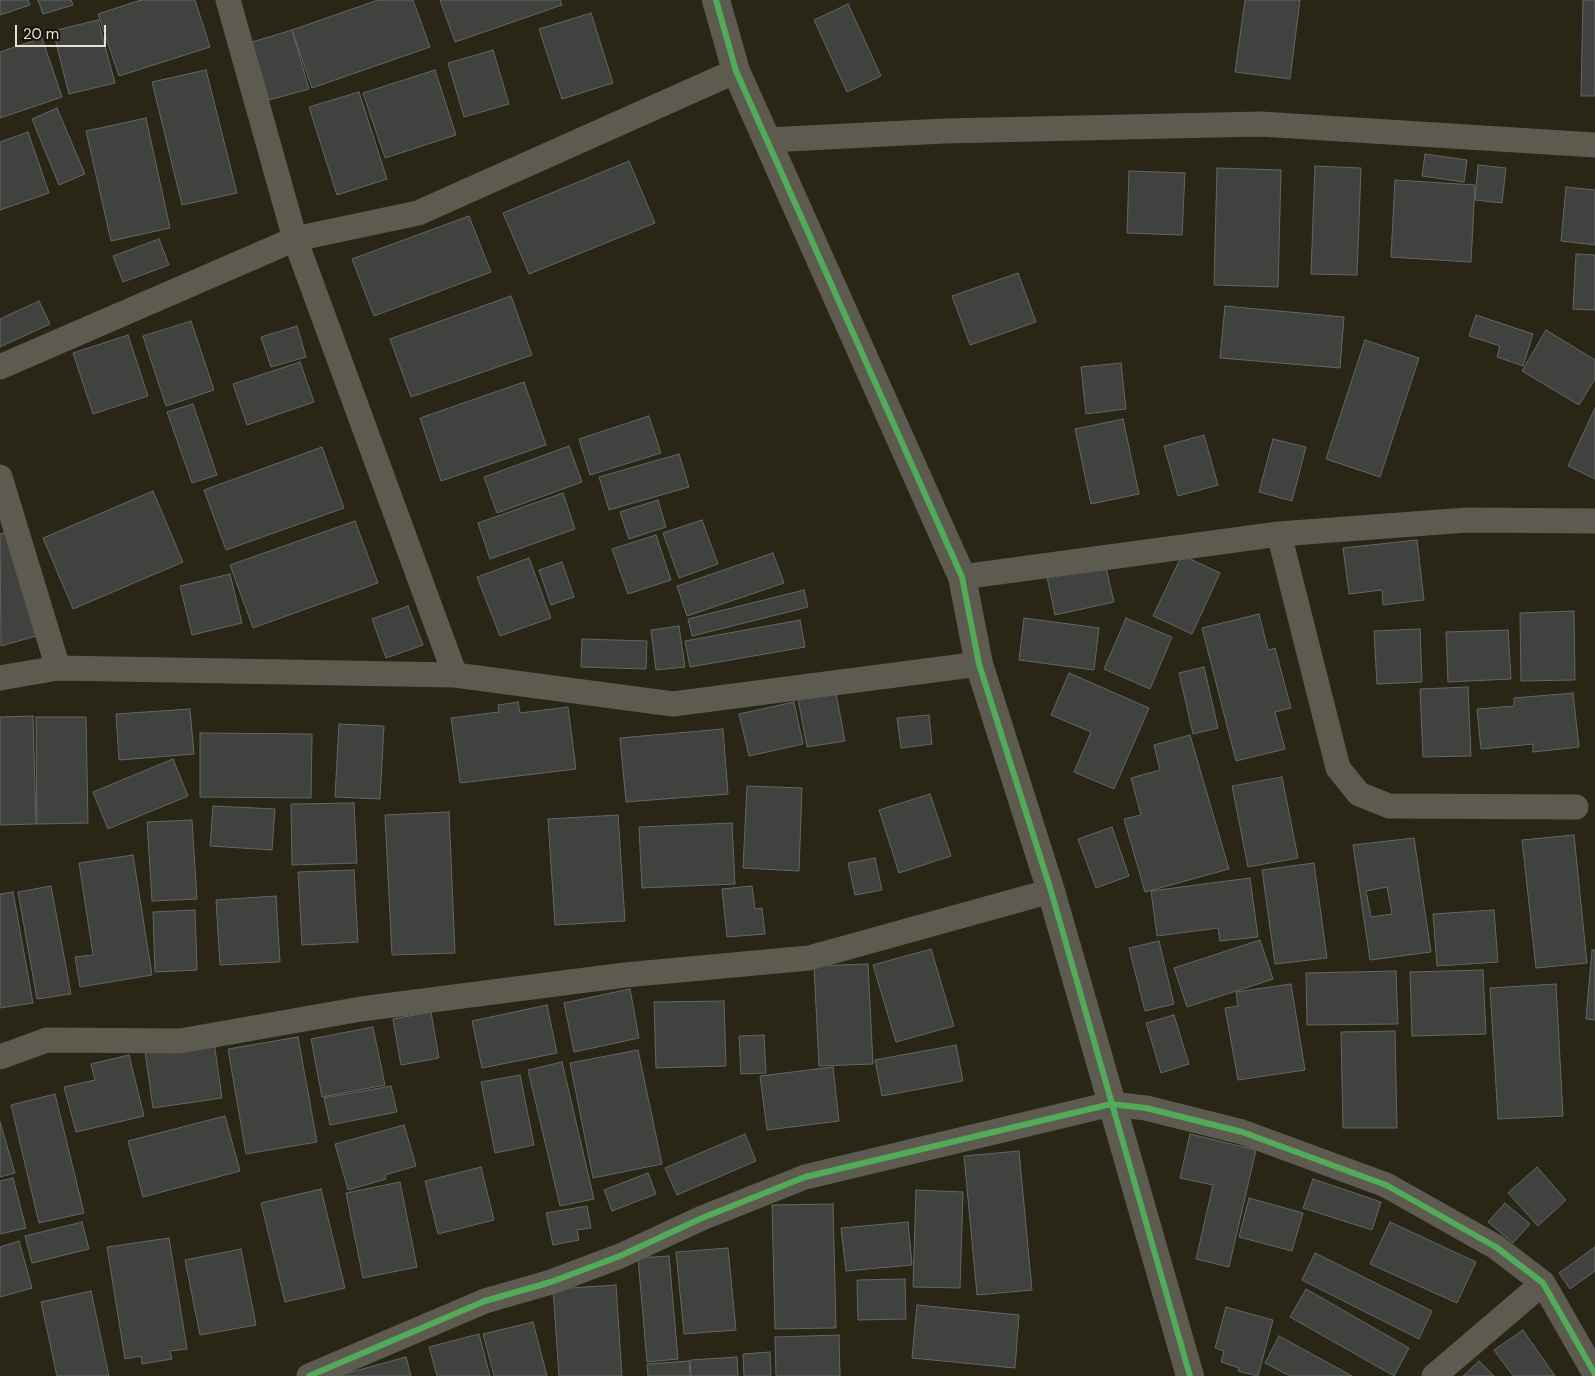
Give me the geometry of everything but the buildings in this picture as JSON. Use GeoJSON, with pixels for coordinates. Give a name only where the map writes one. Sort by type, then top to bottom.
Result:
{"type":"FeatureCollection","features":[{"type":"Feature","properties":{"kind":"street"},"geometry":{"type":"LineString","coordinates":[[228,0],[294,239],[455,675]]}},
{"type":"Feature","properties":{"kind":"street"},"geometry":{"type":"LineString","coordinates":[[716,0],[736,71],[962,576],[979,664],[1051,891],[1190,1376]]}},
{"type":"Feature","properties":{"kind":"street"},"geometry":{"type":"LineString","coordinates":[[0,367],[294,239],[418,213],[736,71]]}},
{"type":"Feature","properties":{"kind":"street"},"geometry":{"type":"LineString","coordinates":[[768,140],[944,131],[1261,124],[1595,146]]}},
{"type":"Feature","properties":{"kind":"street"},"geometry":{"type":"LineString","coordinates":[[0,477],[58,668]]}},
{"type":"Feature","properties":{"kind":"street"},"geometry":{"type":"LineString","coordinates":[[962,576],[1279,534],[1467,520],[1595,521]]}},
{"type":"Feature","properties":{"kind":"street"},"geometry":{"type":"LineString","coordinates":[[1279,534],[1338,768],[1359,794],[1389,806],[1576,807]]}},
{"type":"Feature","properties":{"kind":"street"},"geometry":{"type":"LineString","coordinates":[[0,678],[58,668],[455,675],[673,704],[979,664]]}},
{"type":"Feature","properties":{"kind":"street"},"geometry":{"type":"LineString","coordinates":[[0,1057],[47,1040],[180,1041],[370,1008],[625,975],[809,958],[1051,891]]}},
{"type":"Feature","properties":{"kind":"street"},"geometry":{"type":"LineString","coordinates":[[309,1376],[485,1301],[551,1282],[620,1256],[702,1218],[805,1177],[1111,1104],[1146,1108],[1242,1132],[1386,1185],[1496,1247],[1543,1284],[1595,1374]]}},
{"type":"Feature","properties":{"kind":"street"},"geometry":{"type":"LineString","coordinates":[[1434,1376],[1543,1284]]}},
{"type":"Feature","properties":{"kind":"cycle path"},"geometry":{"type":"LineString","coordinates":[[716,0],[736,71],[962,577],[979,664],[1051,891],[1190,1376]]}},
{"type":"Feature","properties":{"kind":"cycle path"},"geometry":{"type":"LineString","coordinates":[[309,1376],[485,1301],[551,1282],[620,1256],[702,1218],[805,1177],[1111,1104],[1146,1108],[1242,1132],[1386,1185],[1496,1247],[1543,1283],[1595,1374]]}}]}
